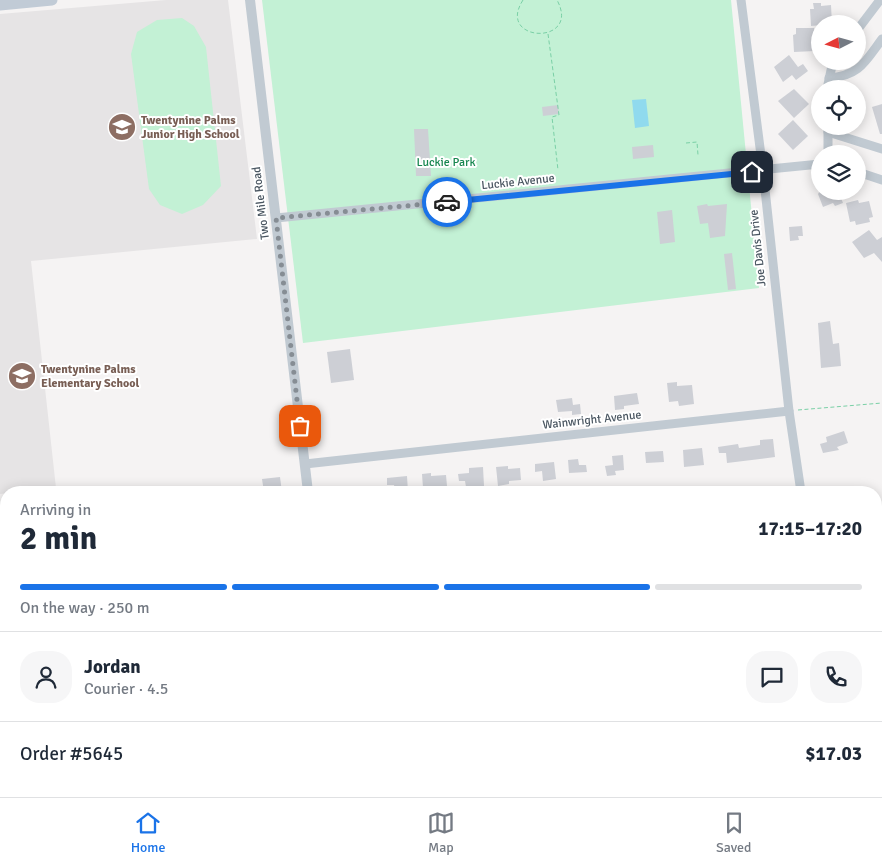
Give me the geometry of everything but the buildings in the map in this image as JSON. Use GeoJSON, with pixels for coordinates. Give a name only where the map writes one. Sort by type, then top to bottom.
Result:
{"type":"FeatureCollection","features":[{"type":"Feature","properties":{"kind":"main road"},"geometry":{"type":"LineString","coordinates":[[0,5],[52,0]]}},
{"type":"Feature","properties":{"kind":"street","name":"Two Mile Road"},"geometry":{"type":"LineString","coordinates":[[250,0],[307,486]]}},
{"type":"Feature","properties":{"kind":"street","name":"Joe Davis Drive"},"geometry":{"type":"LineString","coordinates":[[741,0],[763,170],[789,411],[800,486]]}},
{"type":"Feature","properties":{"kind":"street"},"geometry":{"type":"LineString","coordinates":[[866,18],[880,0]]}},
{"type":"Feature","properties":{"kind":"street"},"geometry":{"type":"LineString","coordinates":[[831,70],[829,78],[846,77],[862,65],[882,39]]}},
{"type":"Feature","properties":{"kind":"street"},"geometry":{"type":"LineString","coordinates":[[843,135],[882,150]]}},
{"type":"Feature","properties":{"kind":"street","name":"Luckie Avenue"},"geometry":{"type":"LineString","coordinates":[[276,218],[811,165]]}},
{"type":"Feature","properties":{"kind":"street"},"geometry":{"type":"LineString","coordinates":[[866,175],[882,180]]}},
{"type":"Feature","properties":{"kind":"street","name":"Wainwright Avenue"},"geometry":{"type":"LineString","coordinates":[[305,464],[789,411]]}},
{"type":"Feature","properties":{"kind":"path"},"geometry":{"type":"LineString","coordinates":[[523,0],[518,14],[524,28],[535,35],[548,34],[557,26],[560,18],[557,0]]}},
{"type":"Feature","properties":{"kind":"path"},"geometry":{"type":"LineString","coordinates":[[548,34],[559,116],[552,117],[558,170]]}},
{"type":"Feature","properties":{"kind":"path"},"geometry":{"type":"LineString","coordinates":[[686,143],[697,142],[698,155]]}},
{"type":"Feature","properties":{"kind":"path"},"geometry":{"type":"LineString","coordinates":[[789,411],[882,403]]}},
{"type":"Feature","properties":{"kind":"shaded area","name":"Twentynine Palms Junior High School"},"geometry":{"type":"Polygon","coordinates":[[[166,0],[228,0],[257,239],[31,261],[56,486],[0,486],[0,14],[166,0]]]}},
{"type":"Feature","properties":{"kind":"green space","name":"Luckie Park"},"geometry":{"type":"Polygon","coordinates":[[[262,0],[731,0],[759,288],[303,343],[262,0]]]}},
{"type":"Feature","properties":{"kind":"green space"},"geometry":{"type":"Polygon","coordinates":[[[182,18],[194,26],[206,47],[221,186],[203,205],[182,214],[160,205],[149,189],[131,54],[137,32],[157,20],[182,18]]]}},
{"type":"Feature","properties":{"kind":"water"},"geometry":{"type":"Polygon","coordinates":[[[646,99],[649,126],[635,128],[632,100],[646,99]]]}},
{"type":"Feature","properties":{"kind":"way so far"},"geometry":{"type":"LineString","coordinates":[[300,426],[276,218],[447,202]]}},
{"type":"Feature","properties":{"kind":"place","name":"Twentynine Palms Junior High School"},"geometry":{"type":"Point","coordinates":[122,127]}},
{"type":"Feature","properties":{"kind":"place","name":"Twentynine Palms Elementary School"},"geometry":{"type":"Point","coordinates":[22,376]}},
{"type":"Feature","properties":{"kind":"route"},"geometry":{"type":"LineString","coordinates":[[447,202],[752,172]]}}]}
